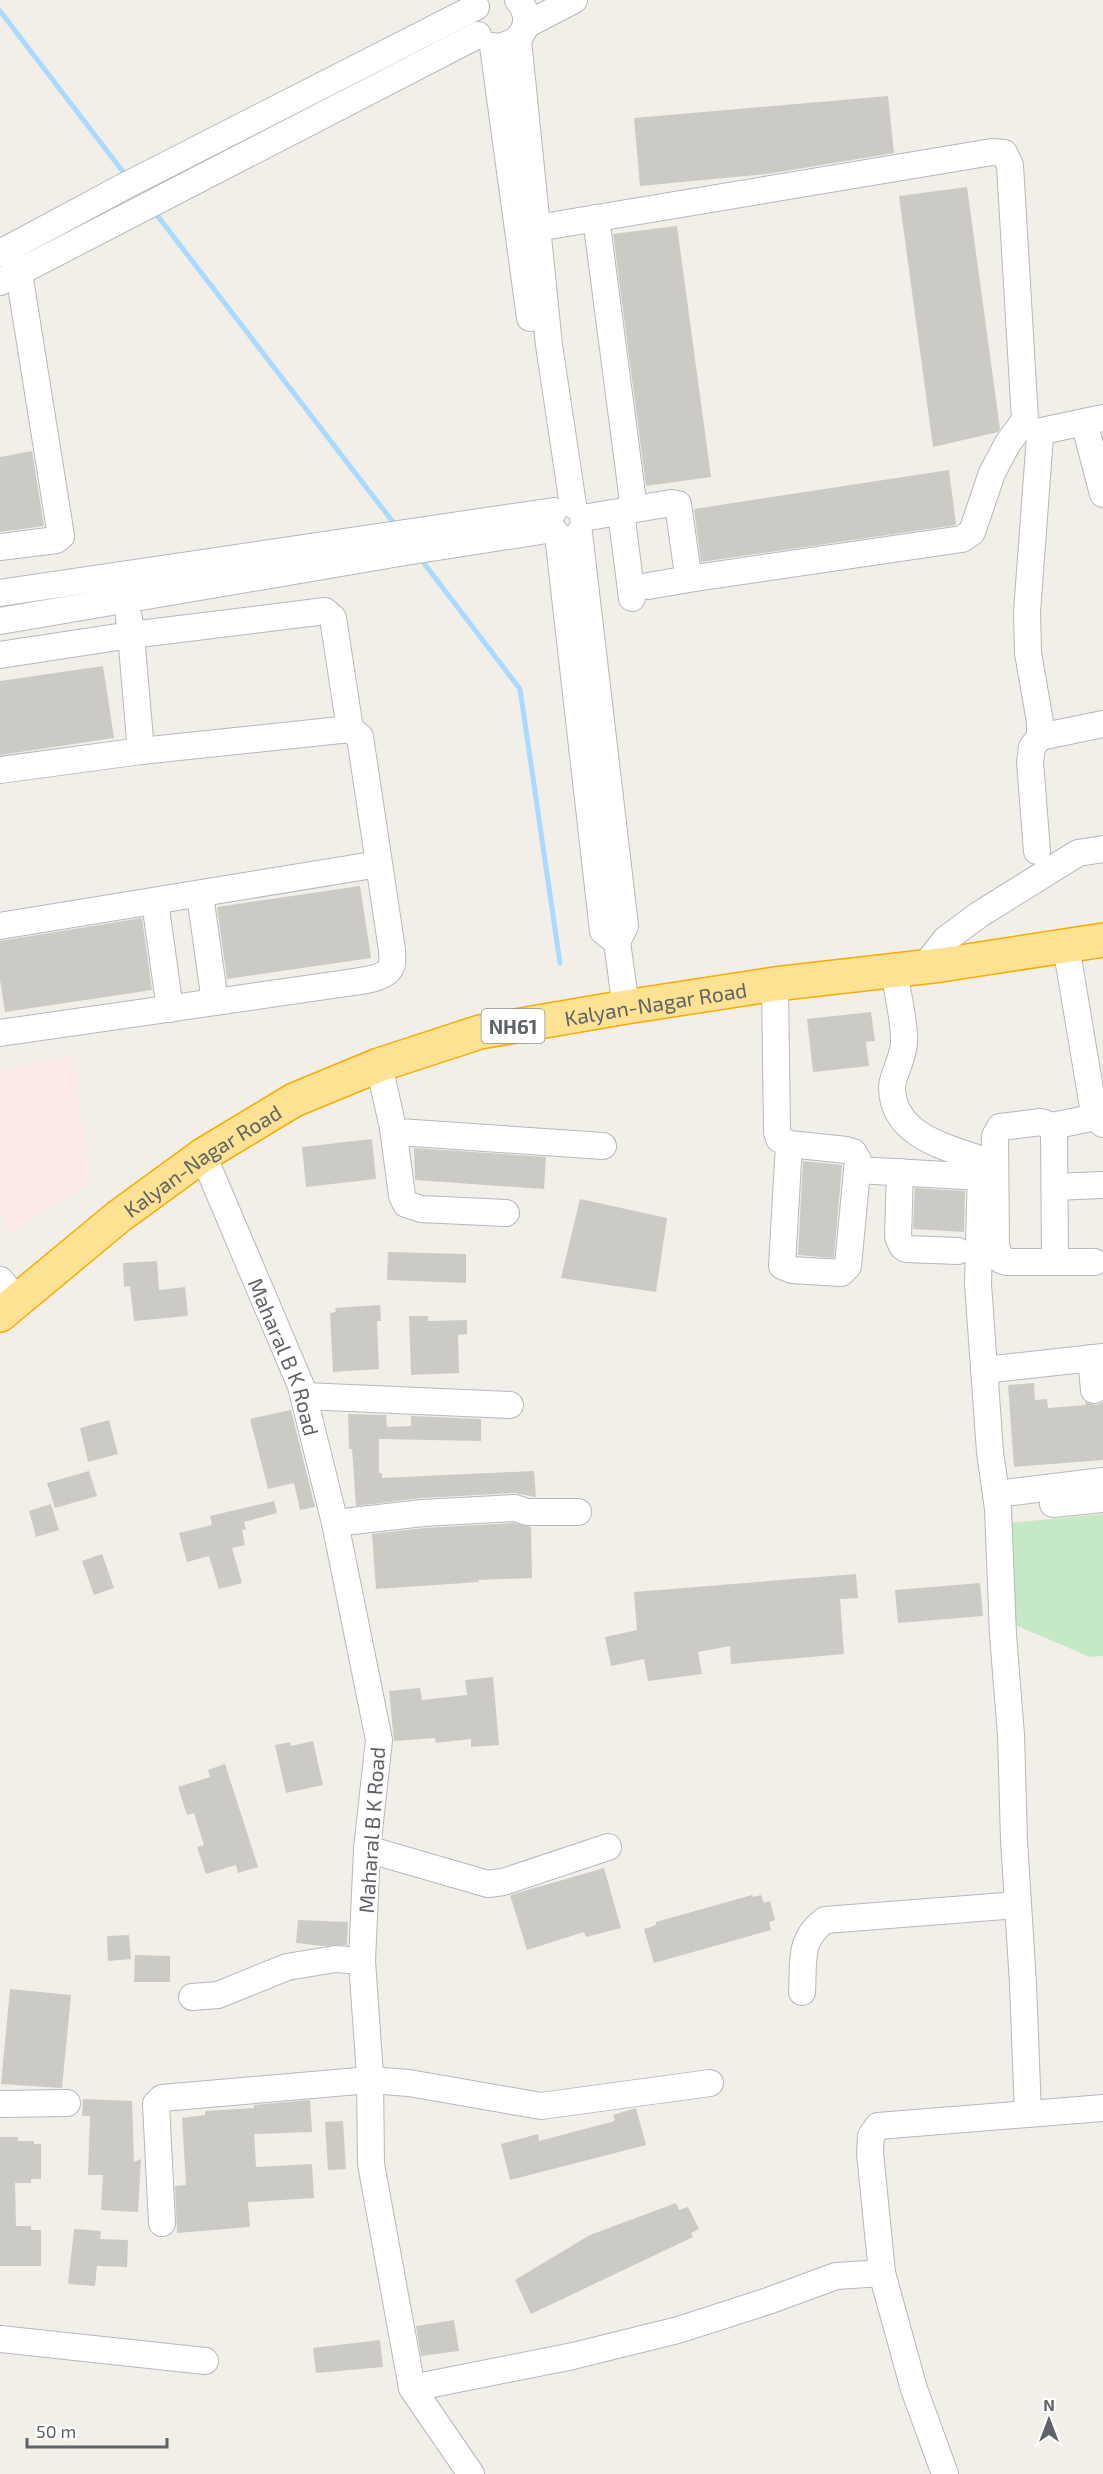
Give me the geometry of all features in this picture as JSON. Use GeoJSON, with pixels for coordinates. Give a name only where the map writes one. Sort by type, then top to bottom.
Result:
{"type":"FeatureCollection","features":[{"type":"Feature","properties":{"kind":"highway","name":"Kalyan-Nagar Road"},"geometry":{"type":"LineString","coordinates":[[6,1298],[203,1155],[294,1100],[380,1065],[480,1032],[776,984],[909,968],[1103,940]]}},
{"type":"Feature","properties":{"kind":"street"},"geometry":{"type":"LineString","coordinates":[[518,0],[525,8],[522,33],[537,228],[565,520]]}},
{"type":"Feature","properties":{"kind":"street"},"geometry":{"type":"LineString","coordinates":[[10,278],[147,206],[485,40],[502,46],[574,0]]}},
{"type":"Feature","properties":{"kind":"street"},"geometry":{"type":"LineString","coordinates":[[479,3],[473,17],[485,40],[565,520],[625,926],[617,942],[626,1007]]}},
{"type":"Feature","properties":{"kind":"street"},"geometry":{"type":"LineString","coordinates":[[0,547],[56,540],[61,536],[3,251],[479,3]]}},
{"type":"Feature","properties":{"kind":"street"},"geometry":{"type":"LineString","coordinates":[[537,228],[596,218],[992,152],[1004,153],[1010,165],[1025,420],[1008,443],[992,473],[972,532],[962,539],[695,578],[640,592],[628,511],[596,218]]}},
{"type":"Feature","properties":{"kind":"street"},"geometry":{"type":"LineString","coordinates":[[1037,851],[1030,762],[1032,747],[1040,737],[1040,722],[1028,653],[1027,612],[1042,431],[1094,420],[1103,494]]}},
{"type":"Feature","properties":{"kind":"street"},"geometry":{"type":"LineString","coordinates":[[0,593],[122,574],[407,542],[671,503],[678,504],[687,568],[689,574],[695,578]]}},
{"type":"Feature","properties":{"kind":"street"},"geometry":{"type":"LineString","coordinates":[[0,621],[126,600],[407,542]]}},
{"type":"Feature","properties":{"kind":"street"},"geometry":{"type":"LineString","coordinates":[[122,574],[131,635],[141,751]]}},
{"type":"Feature","properties":{"kind":"street"},"geometry":{"type":"LineString","coordinates":[[0,655],[131,635],[325,611],[333,618],[350,729],[360,737],[392,950],[392,963],[386,974],[340,984],[0,1033]]}},
{"type":"Feature","properties":{"kind":"street"},"geometry":{"type":"LineString","coordinates":[[1040,737],[1103,724]]}},
{"type":"Feature","properties":{"kind":"street"},"geometry":{"type":"LineString","coordinates":[[0,770],[141,751],[350,729]]}},
{"type":"Feature","properties":{"kind":"street"},"geometry":{"type":"LineString","coordinates":[[1003,1435],[978,1284],[981,1167],[977,1158],[945,1147],[905,1125],[895,1109],[891,1085],[901,1062],[904,1044],[904,1023],[899,1009],[909,968],[980,914],[1078,853],[1103,849]]}},
{"type":"Feature","properties":{"kind":"street"},"geometry":{"type":"LineString","coordinates":[[0,926],[380,864]]}},
{"type":"Feature","properties":{"kind":"street"},"geometry":{"type":"LineString","coordinates":[[200,895],[215,1002]]}},
{"type":"Feature","properties":{"kind":"street"},"geometry":{"type":"LineString","coordinates":[[155,902],[170,1009]]}},
{"type":"Feature","properties":{"kind":"street"},"geometry":{"type":"LineString","coordinates":[[1066,946],[1099,1120],[1052,1126],[1041,1122],[1000,1127],[996,1131],[996,1246],[997,1255],[1006,1262],[1094,1262]]}},
{"type":"Feature","properties":{"kind":"street"},"geometry":{"type":"LineString","coordinates":[[776,984],[777,1132],[779,1139],[789,1144],[853,1152],[858,1160],[846,1271],[841,1273],[785,1269],[780,1261],[789,1144]]}},
{"type":"Feature","properties":{"kind":"street"},"geometry":{"type":"LineString","coordinates":[[380,1065],[393,1128],[402,1196],[406,1203],[421,1209],[506,1213]]}},
{"type":"Feature","properties":{"kind":"street"},"geometry":{"type":"LineString","coordinates":[[1052,1126],[1054,1131],[1055,1262]]}},
{"type":"Feature","properties":{"kind":"street"},"geometry":{"type":"LineString","coordinates":[[393,1128],[399,1132],[603,1146]]}},
{"type":"Feature","properties":{"kind":"street","name":"Maharal B K Road"},"geometry":{"type":"LineString","coordinates":[[203,1155],[301,1386],[335,1523],[379,1740],[367,1850],[362,1961],[370,2080],[371,2164],[412,2388],[471,2474]]}},
{"type":"Feature","properties":{"kind":"street"},"geometry":{"type":"LineString","coordinates":[[857,1170],[964,1176]]}},
{"type":"Feature","properties":{"kind":"street"},"geometry":{"type":"LineString","coordinates":[[900,1172],[898,1237],[902,1246],[906,1249],[957,1251]]}},
{"type":"Feature","properties":{"kind":"street"},"geometry":{"type":"LineString","coordinates":[[1055,1187],[1103,1185]]}},
{"type":"Feature","properties":{"kind":"street"},"geometry":{"type":"LineString","coordinates":[[991,1370],[1097,1357],[1094,1390]]}},
{"type":"Feature","properties":{"kind":"street"},"geometry":{"type":"LineString","coordinates":[[991,1370],[990,1452],[997,1501],[1003,1635],[1011,1735],[1028,2114]]}},
{"type":"Feature","properties":{"kind":"street"},"geometry":{"type":"LineString","coordinates":[[303,1396],[510,1405]]}},
{"type":"Feature","properties":{"kind":"street"},"geometry":{"type":"LineString","coordinates":[[997,1501],[1103,1481]]}},
{"type":"Feature","properties":{"kind":"street"},"geometry":{"type":"LineString","coordinates":[[997,1501],[1103,1499]]}},
{"type":"Feature","properties":{"kind":"street"},"geometry":{"type":"LineString","coordinates":[[335,1523],[423,1513],[515,1508],[527,1512],[579,1512]]}},
{"type":"Feature","properties":{"kind":"street"},"geometry":{"type":"LineString","coordinates":[[367,1850],[488,1884],[503,1882],[608,1847]]}},
{"type":"Feature","properties":{"kind":"street"},"geometry":{"type":"LineString","coordinates":[[802,1992],[805,1940],[814,1928],[825,1920],[1018,1905]]}},
{"type":"Feature","properties":{"kind":"street"},"geometry":{"type":"LineString","coordinates":[[192,1997],[218,1995],[287,1967],[335,1959],[362,1961]]}},
{"type":"Feature","properties":{"kind":"street"},"geometry":{"type":"LineString","coordinates":[[162,2223],[156,2104],[162,2098],[370,2080],[409,2083],[541,2106],[710,2082]]}},
{"type":"Feature","properties":{"kind":"street"},"geometry":{"type":"LineString","coordinates":[[0,2104],[67,2103]]}},
{"type":"Feature","properties":{"kind":"street"},"geometry":{"type":"LineString","coordinates":[[945,2474],[914,2389],[882,2273],[870,2153],[871,2136],[878,2126],[1103,2108]]}},
{"type":"Feature","properties":{"kind":"street"},"geometry":{"type":"LineString","coordinates":[[412,2388],[573,2356],[678,2330],[836,2276],[882,2273]]}},
{"type":"Feature","properties":{"kind":"street"},"geometry":{"type":"LineString","coordinates":[[0,2339],[205,2361]]}},
{"type":"Feature","properties":{"kind":"shaded area"},"geometry":{"type":"Polygon","coordinates":[[[73,1056],[90,1183],[10,1233],[0,1210],[0,1070],[73,1056]]]}},
{"type":"Feature","properties":{"kind":"green space"},"geometry":{"type":"Polygon","coordinates":[[[1103,1514],[1103,1656],[1090,1657],[1006,1621],[1007,1523],[1103,1514]]]}},
{"type":"Feature","properties":{"kind":"building"},"geometry":{"type":"Polygon","coordinates":[[[888,96],[894,153],[767,174],[640,186],[634,118],[888,96]]]}},
{"type":"Feature","properties":{"kind":"building"},"geometry":{"type":"Polygon","coordinates":[[[967,187],[1000,429],[998,432],[933,447],[899,196],[967,187]]]}},
{"type":"Feature","properties":{"kind":"building"},"geometry":{"type":"Polygon","coordinates":[[[677,226],[711,477],[646,486],[613,234],[677,226]]]}},
{"type":"Feature","properties":{"kind":"building"},"geometry":{"type":"Polygon","coordinates":[[[32,451],[44,526],[0,532],[0,457],[32,451]]]}},
{"type":"Feature","properties":{"kind":"building"},"geometry":{"type":"Polygon","coordinates":[[[949,470],[956,525],[701,562],[694,509],[949,470]]]}},
{"type":"Feature","properties":{"kind":"building"},"geometry":{"type":"Polygon","coordinates":[[[103,666],[114,738],[0,755],[0,681],[103,666]]]}},
{"type":"Feature","properties":{"kind":"building"},"geometry":{"type":"Polygon","coordinates":[[[360,886],[371,958],[227,979],[217,907],[360,886]]]}},
{"type":"Feature","properties":{"kind":"building"},"geometry":{"type":"Polygon","coordinates":[[[142,918],[152,990],[5,1012],[0,980],[0,941],[142,918]]]}},
{"type":"Feature","properties":{"kind":"building"},"geometry":{"type":"Polygon","coordinates":[[[871,1012],[875,1041],[866,1042],[869,1066],[813,1072],[807,1019],[871,1012]]]}},
{"type":"Feature","properties":{"kind":"building"},"geometry":{"type":"Polygon","coordinates":[[[372,1139],[376,1179],[306,1187],[302,1147],[372,1139]]]}},
{"type":"Feature","properties":{"kind":"building"},"geometry":{"type":"Polygon","coordinates":[[[414,1148],[546,1157],[544,1189],[415,1180],[414,1148]]]}},
{"type":"Feature","properties":{"kind":"building"},"geometry":{"type":"Polygon","coordinates":[[[803,1161],[842,1165],[834,1258],[798,1255],[803,1161]]]}},
{"type":"Feature","properties":{"kind":"building"},"geometry":{"type":"Polygon","coordinates":[[[915,1188],[965,1191],[964,1232],[913,1229],[915,1188]]]}},
{"type":"Feature","properties":{"kind":"building"},"geometry":{"type":"Polygon","coordinates":[[[580,1199],[667,1218],[656,1292],[561,1278],[580,1199]]]}},
{"type":"Feature","properties":{"kind":"building"},"geometry":{"type":"Polygon","coordinates":[[[388,1252],[466,1254],[466,1283],[387,1280],[388,1252]]]}},
{"type":"Feature","properties":{"kind":"building"},"geometry":{"type":"Polygon","coordinates":[[[157,1261],[159,1290],[185,1287],[188,1316],[134,1321],[130,1286],[124,1287],[123,1263],[157,1261]]]}},
{"type":"Feature","properties":{"kind":"building"},"geometry":{"type":"Polygon","coordinates":[[[380,1305],[381,1321],[377,1321],[379,1369],[333,1372],[330,1313],[336,1312],[335,1308],[380,1305]]]}},
{"type":"Feature","properties":{"kind":"building"},"geometry":{"type":"Polygon","coordinates":[[[409,1316],[428,1316],[428,1321],[467,1320],[467,1334],[458,1335],[459,1373],[411,1375],[409,1316]]]}},
{"type":"Feature","properties":{"kind":"building"},"geometry":{"type":"Polygon","coordinates":[[[1034,1383],[1035,1400],[1047,1399],[1048,1408],[1086,1405],[1085,1402],[1096,1405],[1103,1402],[1103,1460],[1014,1467],[1008,1385],[1034,1383]]]}},
{"type":"Feature","properties":{"kind":"building"},"geometry":{"type":"Polygon","coordinates":[[[291,1410],[315,1507],[300,1510],[294,1483],[268,1489],[250,1419],[291,1410]]]}},
{"type":"Feature","properties":{"kind":"building"},"geometry":{"type":"Polygon","coordinates":[[[348,1414],[386,1415],[387,1427],[411,1426],[411,1416],[481,1419],[481,1441],[379,1439],[379,1473],[382,1473],[382,1478],[534,1471],[536,1497],[514,1493],[422,1498],[356,1506],[352,1449],[349,1449],[348,1414]]]}},
{"type":"Feature","properties":{"kind":"building"},"geometry":{"type":"Polygon","coordinates":[[[109,1420],[118,1454],[88,1462],[80,1428],[109,1420]]]}},
{"type":"Feature","properties":{"kind":"building"},"geometry":{"type":"Polygon","coordinates":[[[89,1471],[97,1496],[55,1508],[47,1483],[89,1471]]]}},
{"type":"Feature","properties":{"kind":"building"},"geometry":{"type":"Polygon","coordinates":[[[274,1501],[277,1513],[244,1522],[246,1529],[242,1530],[245,1545],[232,1548],[242,1583],[219,1589],[209,1556],[187,1562],[179,1533],[212,1525],[210,1516],[274,1501]]]}},
{"type":"Feature","properties":{"kind":"building"},"geometry":{"type":"Polygon","coordinates":[[[51,1504],[59,1530],[36,1537],[29,1511],[51,1504]]]}},
{"type":"Feature","properties":{"kind":"building"},"geometry":{"type":"Polygon","coordinates":[[[513,1523],[531,1527],[532,1578],[478,1580],[479,1582],[376,1589],[372,1534],[424,1528],[513,1523]]]}},
{"type":"Feature","properties":{"kind":"building"},"geometry":{"type":"Polygon","coordinates":[[[102,1554],[114,1588],[94,1595],[82,1561],[102,1554]]]}},
{"type":"Feature","properties":{"kind":"building"},"geometry":{"type":"Polygon","coordinates":[[[856,1574],[858,1598],[840,1599],[844,1654],[731,1664],[730,1646],[698,1652],[702,1674],[648,1681],[644,1659],[611,1666],[605,1637],[637,1630],[634,1592],[856,1574]]]}},
{"type":"Feature","properties":{"kind":"building"},"geometry":{"type":"Polygon","coordinates":[[[980,1583],[983,1616],[898,1623],[895,1590],[980,1583]]]}},
{"type":"Feature","properties":{"kind":"building"},"geometry":{"type":"Polygon","coordinates":[[[493,1677],[499,1745],[471,1747],[471,1739],[436,1743],[435,1738],[394,1741],[389,1691],[420,1688],[422,1700],[467,1695],[465,1680],[493,1677]]]}},
{"type":"Feature","properties":{"kind":"building"},"geometry":{"type":"Polygon","coordinates":[[[313,1741],[323,1785],[286,1793],[275,1745],[290,1742],[291,1746],[313,1741]]]}},
{"type":"Feature","properties":{"kind":"building"},"geometry":{"type":"Polygon","coordinates":[[[225,1764],[258,1867],[238,1873],[236,1865],[206,1874],[197,1847],[204,1845],[194,1813],[187,1815],[178,1787],[210,1777],[208,1770],[225,1764]]]}},
{"type":"Feature","properties":{"kind":"building"},"geometry":{"type":"Polygon","coordinates":[[[604,1868],[621,1928],[586,1937],[584,1932],[527,1950],[510,1895],[604,1868]]]}},
{"type":"Feature","properties":{"kind":"building"},"geometry":{"type":"Polygon","coordinates":[[[752,1895],[753,1897],[761,1895],[764,1903],[770,1901],[775,1920],[769,1922],[771,1930],[654,1963],[644,1929],[656,1925],[656,1922],[752,1895]]]}},
{"type":"Feature","properties":{"kind":"building"},"geometry":{"type":"Polygon","coordinates":[[[298,1920],[348,1922],[347,1945],[322,1946],[296,1943],[298,1920]]]}},
{"type":"Feature","properties":{"kind":"building"},"geometry":{"type":"Polygon","coordinates":[[[129,1935],[131,1959],[108,1961],[107,1936],[129,1935]]]}},
{"type":"Feature","properties":{"kind":"building"},"geometry":{"type":"Polygon","coordinates":[[[135,1955],[170,1956],[170,1982],[134,1982],[135,1955]]]}},
{"type":"Feature","properties":{"kind":"building"},"geometry":{"type":"Polygon","coordinates":[[[10,1989],[71,1995],[62,2088],[1,2084],[10,1989]]]}},
{"type":"Feature","properties":{"kind":"building"},"geometry":{"type":"Polygon","coordinates":[[[83,2099],[132,2101],[134,2162],[141,2159],[138,2212],[101,2210],[103,2175],[88,2175],[90,2116],[82,2116],[83,2099]]]}},
{"type":"Feature","properties":{"kind":"building"},"geometry":{"type":"Polygon","coordinates":[[[310,2100],[312,2132],[254,2134],[256,2167],[312,2164],[314,2198],[248,2202],[250,2227],[177,2233],[175,2186],[186,2185],[182,2118],[205,2115],[205,2111],[254,2108],[254,2105],[310,2100]]]}},
{"type":"Feature","properties":{"kind":"building"},"geometry":{"type":"Polygon","coordinates":[[[636,2108],[646,2145],[510,2180],[501,2144],[538,2134],[539,2141],[615,2121],[613,2115],[636,2108]]]}},
{"type":"Feature","properties":{"kind":"building"},"geometry":{"type":"Polygon","coordinates":[[[343,2121],[346,2169],[328,2170],[325,2122],[343,2121]]]}},
{"type":"Feature","properties":{"kind":"building"},"geometry":{"type":"Polygon","coordinates":[[[0,2137],[18,2137],[18,2141],[34,2141],[34,2144],[41,2144],[41,2179],[31,2179],[31,2183],[15,2183],[16,2226],[31,2226],[31,2230],[41,2230],[41,2266],[0,2266],[0,2137]]]}},
{"type":"Feature","properties":{"kind":"building"},"geometry":{"type":"Polygon","coordinates":[[[676,2203],[679,2210],[688,2207],[699,2229],[691,2233],[693,2237],[531,2314],[515,2280],[590,2235],[676,2203]]]}},
{"type":"Feature","properties":{"kind":"building"},"geometry":{"type":"Polygon","coordinates":[[[74,2229],[101,2231],[100,2239],[128,2240],[127,2267],[97,2266],[95,2286],[68,2284],[74,2229]]]}},
{"type":"Feature","properties":{"kind":"building"},"geometry":{"type":"Polygon","coordinates":[[[454,2320],[459,2351],[421,2356],[416,2326],[454,2320]]]}},
{"type":"Feature","properties":{"kind":"building"},"geometry":{"type":"Polygon","coordinates":[[[380,2340],[383,2367],[316,2373],[313,2348],[380,2340]]]}},
{"type":"Feature","properties":{"kind":"waterway"},"geometry":{"type":"LineString","coordinates":[[0,11],[127,177]]}},
{"type":"Feature","properties":{"kind":"waterway"},"geometry":{"type":"LineString","coordinates":[[153,210],[396,526]]}},
{"type":"Feature","properties":{"kind":"waterway"},"geometry":{"type":"LineString","coordinates":[[420,558],[520,689],[560,963]]}}]}
